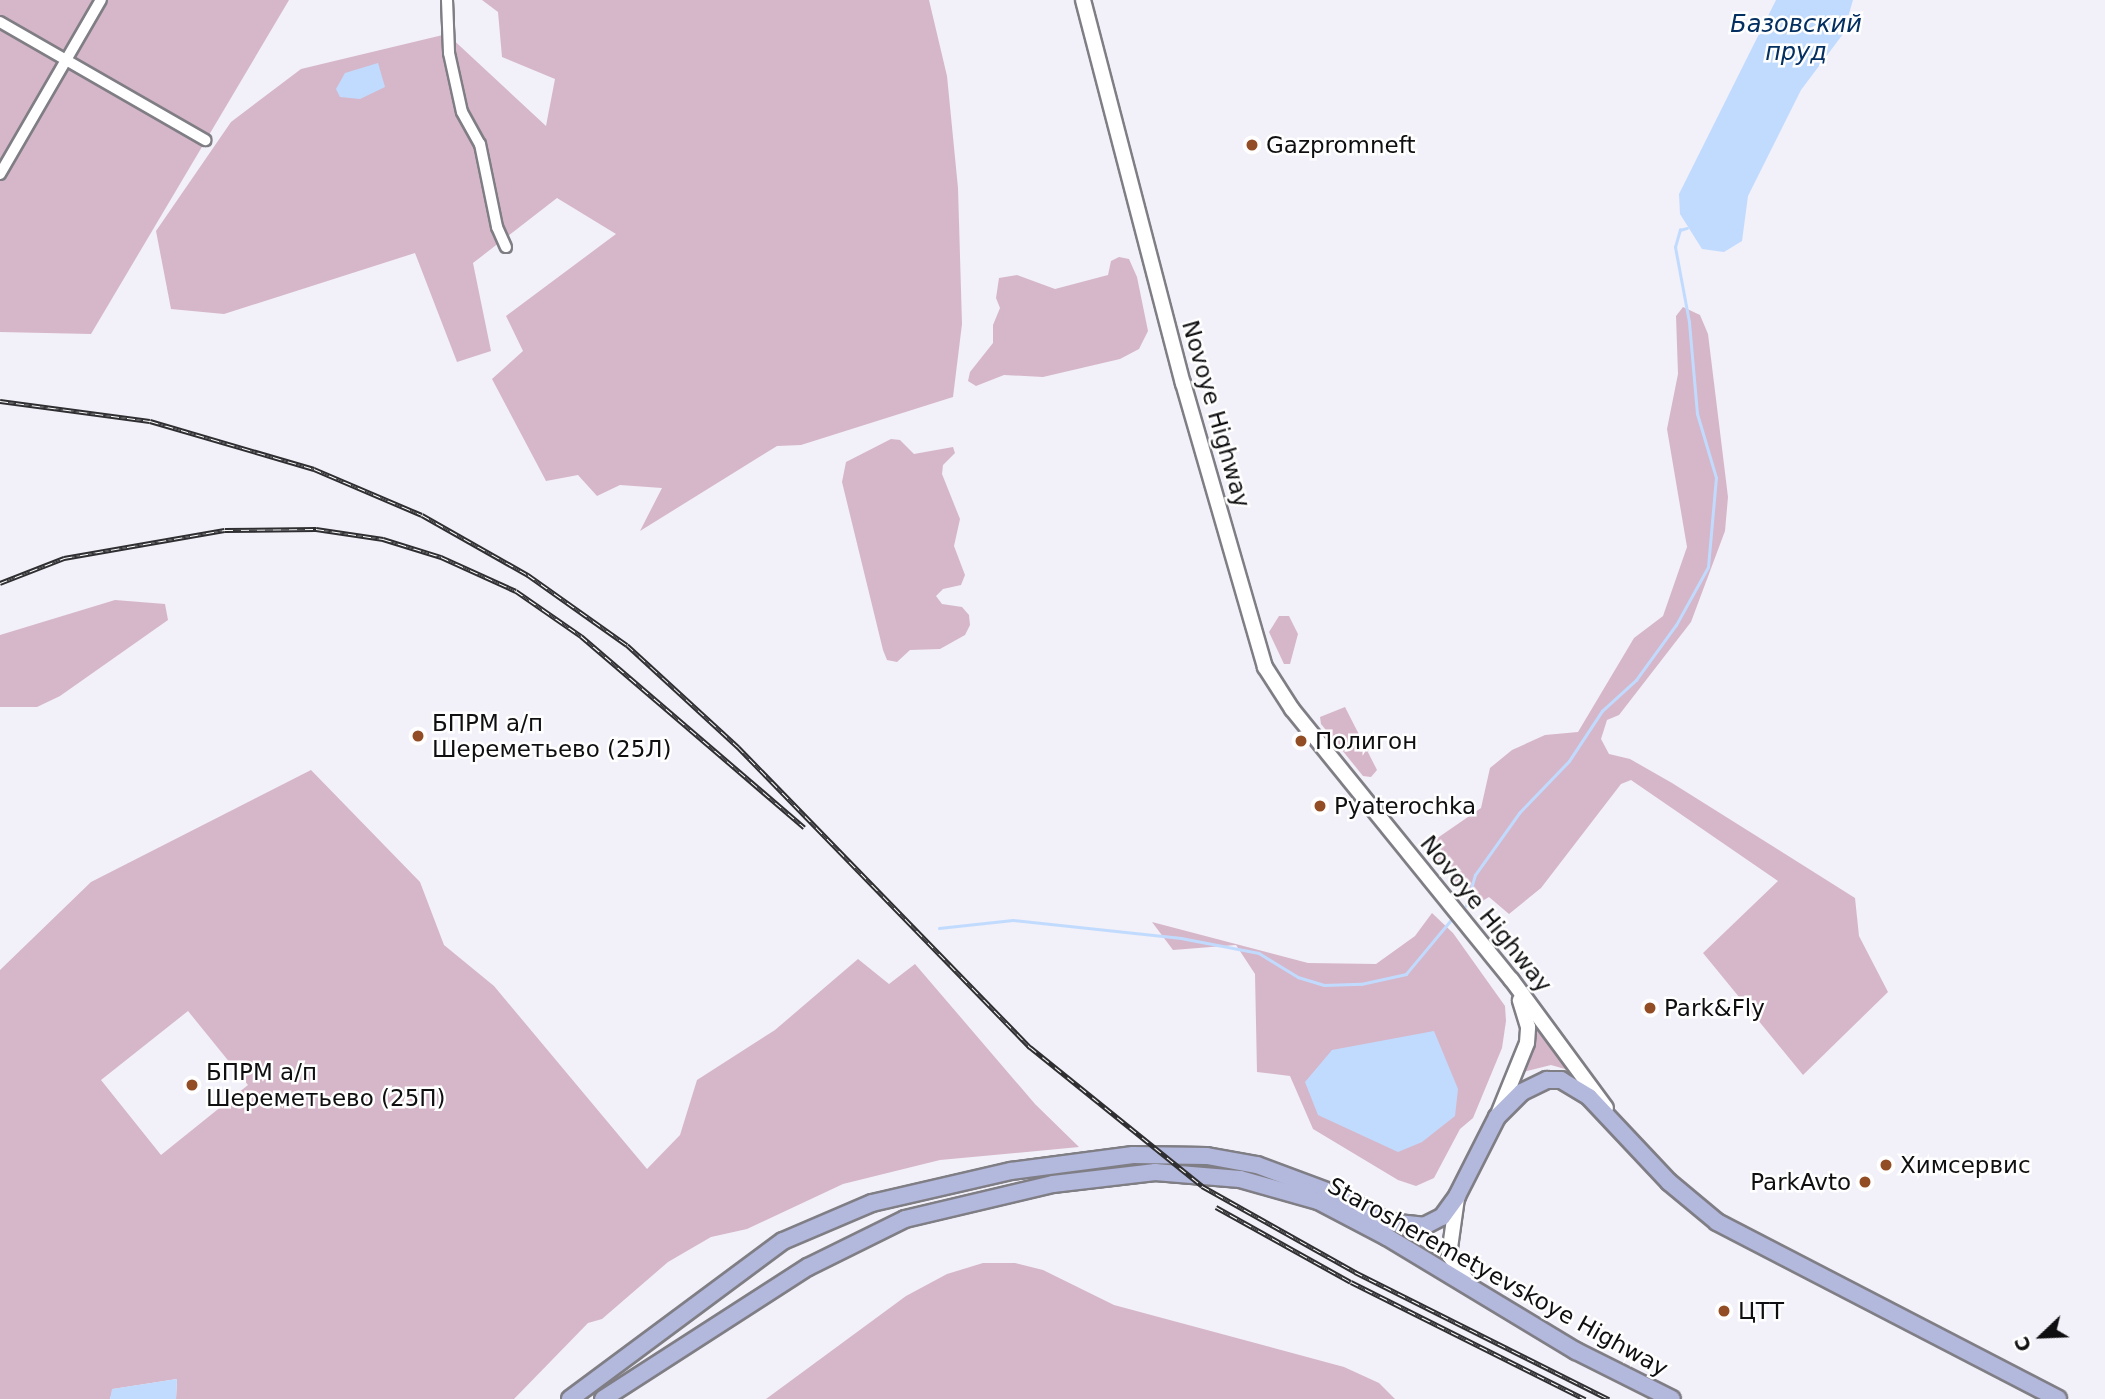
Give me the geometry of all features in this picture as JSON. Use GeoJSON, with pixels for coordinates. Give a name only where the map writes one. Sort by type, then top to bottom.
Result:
{"type":"FeatureCollection","features":[{"type":"Feature","properties":{"kind":"main road","name":"Novoye Highway"},"geometry":{"type":"LineString","coordinates":[[1083,0],[1165,316],[1265,667],[1292,709],[1511,979],[1615,1120],[1669,1182],[1717,1222],[2058,1399]]}},
{"type":"Feature","properties":{"kind":"main road"},"geometry":{"type":"LineString","coordinates":[[1497,1117],[1527,1043],[1525,1011],[1511,979]]}},
{"type":"Feature","properties":{"kind":"main road"},"geometry":{"type":"LineString","coordinates":[[1497,1117],[1535,1084],[1561,1080],[1575,1086],[1615,1120]]}},
{"type":"Feature","properties":{"kind":"main road","name":"Starosheremetyevskoye Highway"},"geometry":{"type":"LineString","coordinates":[[570,1399],[783,1241],[872,1203],[985,1177],[1133,1155],[1207,1156],[1257,1165],[1304,1181],[1388,1222],[1424,1226],[1441,1217],[1457,1196],[1497,1117]]}},
{"type":"Feature","properties":{"kind":"main road","name":"Starosheremetyevskoye Highway"},"geometry":{"type":"LineString","coordinates":[[603,1399],[808,1267],[872,1233],[946,1207],[1054,1184],[1141,1174],[1240,1179],[1318,1201],[1484,1295],[1576,1351],[1672,1399]]}},
{"type":"Feature","properties":{"kind":"main road"},"geometry":{"type":"LineString","coordinates":[[1457,1196],[1449,1255],[1463,1277],[1484,1295]]}},
{"type":"Feature","properties":{"kind":"street"},"geometry":{"type":"LineString","coordinates":[[0,174],[101,0]]}},
{"type":"Feature","properties":{"kind":"street"},"geometry":{"type":"LineString","coordinates":[[447,0],[449,53],[462,112],[480,144],[496,228],[506,247]]}},
{"type":"Feature","properties":{"kind":"street"},"geometry":{"type":"LineString","coordinates":[[0,22],[205,140]]}},
{"type":"Feature","properties":{"kind":"shaded area"},"geometry":{"type":"Polygon","coordinates":[[[0,0],[289,0],[91,334],[0,332],[0,0]]]}},
{"type":"Feature","properties":{"kind":"shaded area"},"geometry":{"type":"Polygon","coordinates":[[[482,0],[929,0],[947,76],[958,188],[962,324],[953,397],[801,445],[777,446],[640,531],[662,488],[620,485],[597,496],[578,475],[546,481],[492,379],[523,351],[506,316],[616,234],[557,198],[473,263],[491,351],[457,362],[415,253],[224,314],[171,309],[156,231],[231,122],[301,69],[447,34],[546,126],[555,79],[502,57],[498,12],[482,0]]]}},
{"type":"Feature","properties":{"kind":"shaded area"},"geometry":{"type":"Polygon","coordinates":[[[1119,257],[1129,259],[1137,277],[1148,331],[1139,349],[1120,359],[1043,377],[1004,375],[976,386],[968,381],[970,372],[993,343],[993,325],[1000,308],[996,298],[999,278],[1017,275],[1055,289],[1108,275],[1111,261],[1119,257]]]}},
{"type":"Feature","properties":{"kind":"shaded area"},"geometry":{"type":"Polygon","coordinates":[[[1683,307],[1700,315],[1708,334],[1728,497],[1725,531],[1691,622],[1619,715],[1607,720],[1601,739],[1609,754],[1630,759],[1672,783],[1855,898],[1859,936],[1888,992],[1803,1075],[1703,953],[1778,881],[1631,780],[1621,784],[1541,888],[1509,914],[1489,897],[1474,906],[1437,859],[1436,839],[1481,808],[1490,768],[1512,750],[1545,735],[1578,732],[1634,638],[1663,616],[1687,547],[1667,429],[1678,374],[1676,316],[1683,307]]]}},
{"type":"Feature","properties":{"kind":"shaded area"},"geometry":{"type":"Polygon","coordinates":[[[891,439],[900,440],[914,454],[953,447],[955,453],[943,465],[942,474],[960,519],[954,546],[965,575],[961,585],[943,589],[936,596],[942,604],[962,607],[969,615],[970,625],[965,635],[940,649],[910,650],[897,662],[887,660],[883,650],[842,482],[846,462],[891,439]]]}},
{"type":"Feature","properties":{"kind":"shaded area"},"geometry":{"type":"Polygon","coordinates":[[[115,600],[165,604],[168,620],[60,696],[37,707],[0,707],[0,635],[115,600]]]}},
{"type":"Feature","properties":{"kind":"shaded area"},"geometry":{"type":"Polygon","coordinates":[[[1279,616],[1289,616],[1298,634],[1290,664],[1284,664],[1269,632],[1279,616]]]}},
{"type":"Feature","properties":{"kind":"shaded area"},"geometry":{"type":"Polygon","coordinates":[[[1345,707],[1377,770],[1371,777],[1363,776],[1321,724],[1320,717],[1345,707]]]}},
{"type":"Feature","properties":{"kind":"shaded area"},"geometry":{"type":"Polygon","coordinates":[[[311,770],[420,882],[444,945],[494,986],[647,1169],[680,1135],[697,1080],[775,1030],[858,959],[889,984],[915,964],[1035,1104],[1079,1147],[940,1160],[843,1184],[747,1229],[711,1237],[668,1262],[602,1319],[588,1323],[514,1399],[176,1399],[177,1379],[113,1389],[110,1399],[0,1399],[0,970],[91,882],[311,770]],[[188,1011],[101,1080],[161,1155],[248,1085],[188,1011]]]}},
{"type":"Feature","properties":{"kind":"shaded area"},"geometry":{"type":"Polygon","coordinates":[[[1432,913],[1453,933],[1505,1006],[1506,1021],[1502,1048],[1473,1118],[1460,1129],[1434,1178],[1416,1186],[1398,1180],[1313,1129],[1290,1076],[1257,1072],[1255,974],[1236,945],[1173,950],[1152,922],[1308,963],[1376,964],[1415,936],[1432,913]]]}},
{"type":"Feature","properties":{"kind":"shaded area"},"geometry":{"type":"Polygon","coordinates":[[[1535,1023],[1572,1071],[1551,1065],[1523,1072],[1535,1023]]]}},
{"type":"Feature","properties":{"kind":"shaded area"},"geometry":{"type":"Polygon","coordinates":[[[983,1263],[1015,1263],[1043,1270],[1114,1305],[1344,1367],[1379,1383],[1395,1399],[766,1399],[906,1296],[947,1274],[983,1263]]]}},
{"type":"Feature","properties":{"kind":"water","name":"Базовский пруд"},"geometry":{"type":"Polygon","coordinates":[[[1776,0],[1853,0],[1843,34],[1801,90],[1748,196],[1742,241],[1724,252],[1702,249],[1680,214],[1679,194],[1776,0]]]}},
{"type":"Feature","properties":{"kind":"water"},"geometry":{"type":"Polygon","coordinates":[[[378,63],[385,87],[360,99],[340,97],[336,89],[345,73],[378,63]]]}},
{"type":"Feature","properties":{"kind":"water"},"geometry":{"type":"Polygon","coordinates":[[[1434,1031],[1458,1089],[1455,1116],[1422,1142],[1398,1152],[1318,1115],[1305,1082],[1332,1050],[1434,1031]]]}},
{"type":"Feature","properties":{"kind":"water"},"geometry":{"type":"Polygon","coordinates":[[[177,1379],[176,1399],[110,1399],[112,1389],[177,1379]]]}},
{"type":"Feature","properties":{"kind":"waterway"},"geometry":{"type":"LineString","coordinates":[[1466,906],[1475,875],[1519,813],[1569,761],[1602,711],[1636,680],[1676,625],[1708,567],[1716,478],[1697,414],[1689,322],[1675,247],[1680,230],[1687,228]]}},
{"type":"Feature","properties":{"kind":"waterway"},"geometry":{"type":"LineString","coordinates":[[939,928],[1013,920],[1181,938],[1259,953],[1298,977],[1324,985],[1361,984],[1406,974],[1450,921]]}},
{"type":"Feature","properties":{"kind":"railway"},"geometry":{"type":"LineString","coordinates":[[0,401],[150,421],[314,469],[422,515],[528,575],[627,645],[738,747],[1030,1047],[1202,1186],[1355,1272],[1609,1399]]}},
{"type":"Feature","properties":{"kind":"railway"},"geometry":{"type":"LineString","coordinates":[[0,583],[64,558],[225,530],[316,529],[383,539],[441,557],[516,591],[581,636],[804,827]]}},
{"type":"Feature","properties":{"kind":"railway"},"geometry":{"type":"LineString","coordinates":[[1216,1207],[1351,1282],[1585,1399]]}},
{"type":"Feature","properties":{"kind":"place","name":"Gazpromneft"},"geometry":{"type":"Point","coordinates":[1252,145]}},
{"type":"Feature","properties":{"kind":"place","name":"БПРМ а/п Шереметьево (25Л)"},"geometry":{"type":"Point","coordinates":[418,736]}},
{"type":"Feature","properties":{"kind":"place","name":"Полигон"},"geometry":{"type":"Point","coordinates":[1301,741]}},
{"type":"Feature","properties":{"kind":"place","name":"Pyaterochka"},"geometry":{"type":"Point","coordinates":[1320,806]}},
{"type":"Feature","properties":{"kind":"place","name":"Park&Fly"},"geometry":{"type":"Point","coordinates":[1650,1008]}},
{"type":"Feature","properties":{"kind":"place","name":"БПРМ а/п Шереметьево (25П)"},"geometry":{"type":"Point","coordinates":[192,1085]}},
{"type":"Feature","properties":{"kind":"place","name":"Химсервис"},"geometry":{"type":"Point","coordinates":[1886,1165]}},
{"type":"Feature","properties":{"kind":"place","name":"ParkAvto"},"geometry":{"type":"Point","coordinates":[1865,1182]}},
{"type":"Feature","properties":{"kind":"place","name":"ЦТТ"},"geometry":{"type":"Point","coordinates":[1724,1311]}}]}
